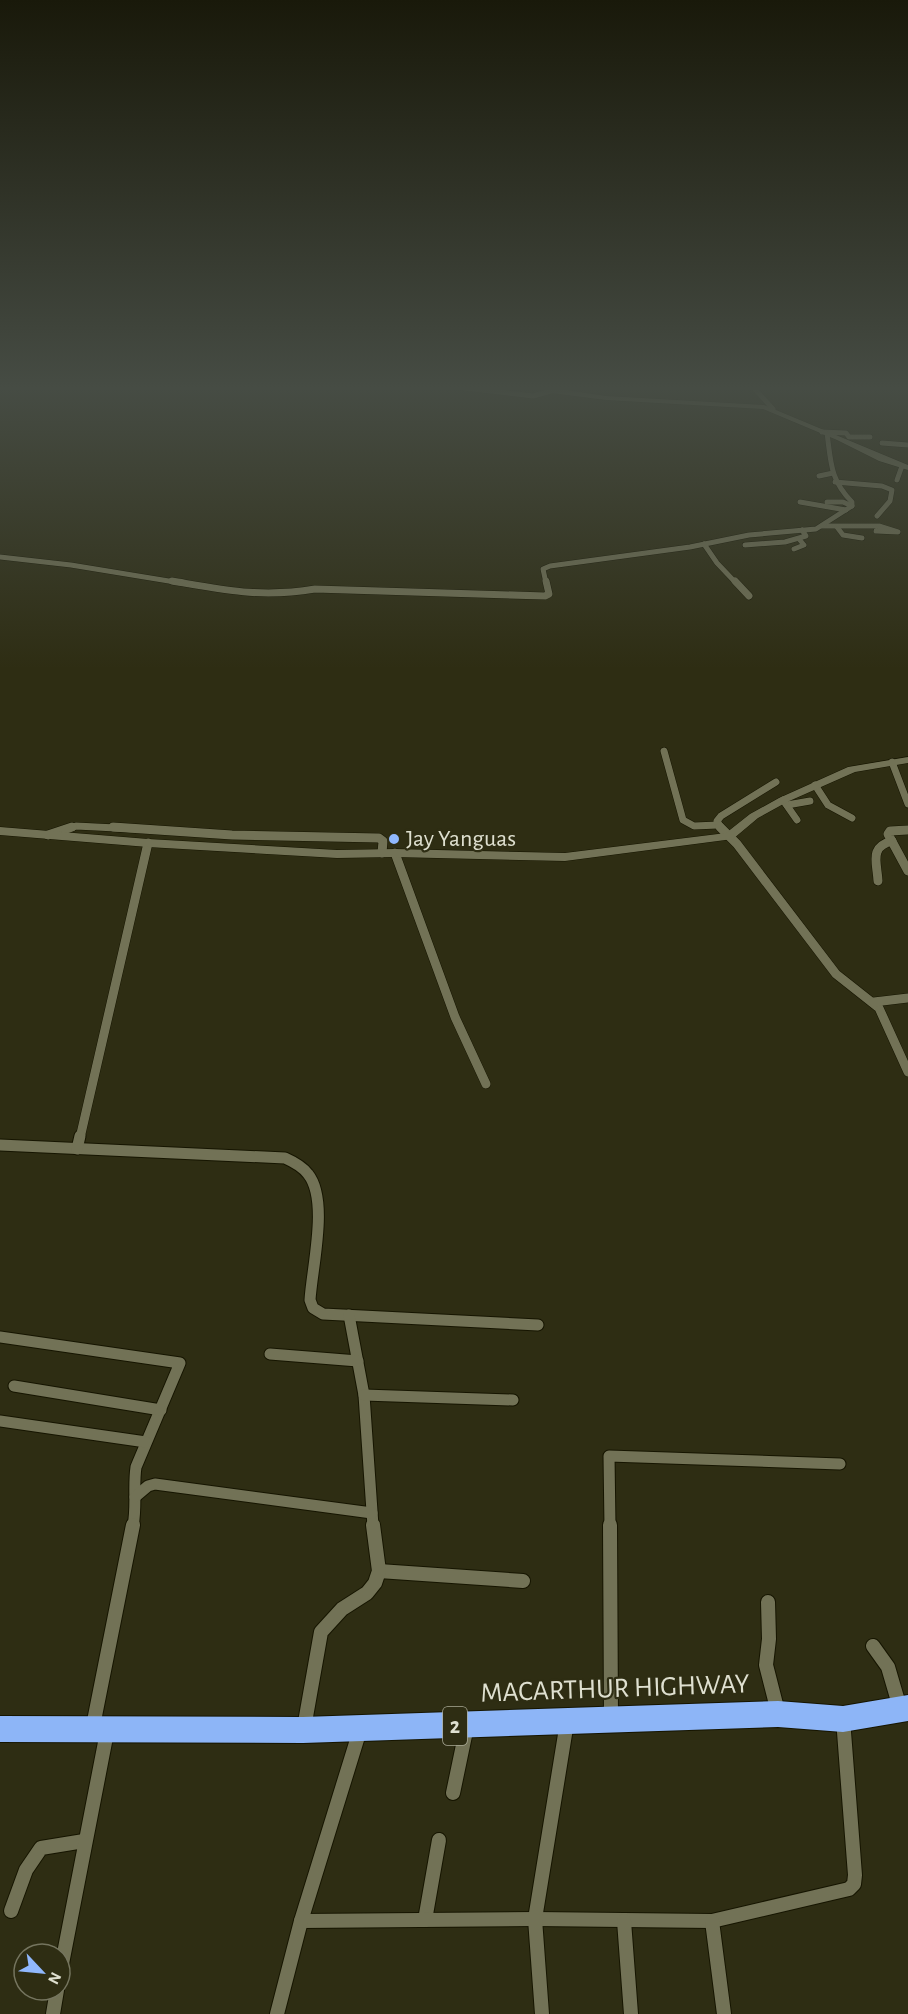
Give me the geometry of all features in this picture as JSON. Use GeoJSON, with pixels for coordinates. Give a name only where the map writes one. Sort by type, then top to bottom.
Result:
{"type":"FeatureCollection","features":[{"type":"Feature","properties":{"kind":"highway","name":"MACARTHUR HIGHWAY"},"geometry":{"type":"LineString","coordinates":[[0,1729],[303,1730],[778,1714],[843,1719],[904,1708]]}},
{"type":"Feature","properties":{"kind":"street"},"geometry":{"type":"LineString","coordinates":[[835,482],[852,502],[852,506]]}},
{"type":"Feature","properties":{"kind":"street"},"geometry":{"type":"LineString","coordinates":[[835,482],[882,486],[892,490],[891,501],[877,516]]}},
{"type":"Feature","properties":{"kind":"street"},"geometry":{"type":"LineString","coordinates":[[800,502],[846,510]]}},
{"type":"Feature","properties":{"kind":"street"},"geometry":{"type":"LineString","coordinates":[[827,502],[843,502],[852,506]]}},
{"type":"Feature","properties":{"kind":"street"},"geometry":{"type":"LineString","coordinates":[[818,536],[819,528],[852,506]]}},
{"type":"Feature","properties":{"kind":"street"},"geometry":{"type":"LineString","coordinates":[[0,557],[71,565],[250,594],[284,594],[315,589],[545,597],[549,594],[543,571],[546,567],[704,544],[779,529],[837,527],[875,531],[864,537],[843,535],[837,527]]}},
{"type":"Feature","properties":{"kind":"street"},"geometry":{"type":"LineString","coordinates":[[745,545],[799,539],[806,536],[802,530]]}},
{"type":"Feature","properties":{"kind":"street"},"geometry":{"type":"LineString","coordinates":[[794,549],[804,545],[799,539]]}},
{"type":"Feature","properties":{"kind":"street"},"geometry":{"type":"LineString","coordinates":[[704,544],[717,563],[749,596]]}},
{"type":"Feature","properties":{"kind":"street"},"geometry":{"type":"LineString","coordinates":[[664,751],[683,820],[694,826],[718,825],[729,836],[836,974],[874,1002],[886,1020],[908,1072]]}},
{"type":"Feature","properties":{"kind":"street"},"geometry":{"type":"LineString","coordinates":[[0,831],[148,843],[337,854],[388,853],[541,858],[729,836],[754,816],[785,803],[815,785],[863,766],[908,760]]}},
{"type":"Feature","properties":{"kind":"street"},"geometry":{"type":"LineString","coordinates":[[892,762],[908,804]]}},
{"type":"Feature","properties":{"kind":"street"},"geometry":{"type":"LineString","coordinates":[[718,825],[717,821],[722,816],[776,782]]}},
{"type":"Feature","properties":{"kind":"street"},"geometry":{"type":"LineString","coordinates":[[815,785],[828,805],[852,818]]}},
{"type":"Feature","properties":{"kind":"street"},"geometry":{"type":"LineString","coordinates":[[785,803],[810,801]]}},
{"type":"Feature","properties":{"kind":"street"},"geometry":{"type":"LineString","coordinates":[[785,803],[797,820]]}},
{"type":"Feature","properties":{"kind":"street"},"geometry":{"type":"LineString","coordinates":[[48,835],[76,826],[96,826],[232,836],[374,838],[383,842],[455,1017],[486,1084]]}},
{"type":"Feature","properties":{"kind":"street"},"geometry":{"type":"LineString","coordinates":[[908,830],[890,831],[888,834],[908,871]]}},
{"type":"Feature","properties":{"kind":"street"},"geometry":{"type":"LineString","coordinates":[[878,881],[876,851],[881,844],[892,841]]}},
{"type":"Feature","properties":{"kind":"street"},"geometry":{"type":"LineString","coordinates":[[77,1149],[100,1059],[148,843]]}},
{"type":"Feature","properties":{"kind":"street"},"geometry":{"type":"LineString","coordinates":[[874,1002],[908,998]]}},
{"type":"Feature","properties":{"kind":"street"},"geometry":{"type":"LineString","coordinates":[[0,1145],[274,1156],[296,1161],[313,1179],[321,1219],[310,1300],[313,1308],[323,1314],[538,1325]]}},
{"type":"Feature","properties":{"kind":"street"},"geometry":{"type":"LineString","coordinates":[[303,1730],[321,1632],[342,1609],[367,1593],[375,1583],[378,1571],[364,1395],[349,1315]]}},
{"type":"Feature","properties":{"kind":"street"},"geometry":{"type":"LineString","coordinates":[[0,1337],[180,1362],[180,1367],[136,1467],[136,1510],[66,1942]]}},
{"type":"Feature","properties":{"kind":"street"},"geometry":{"type":"LineString","coordinates":[[270,1354],[357,1361]]}},
{"type":"Feature","properties":{"kind":"street"},"geometry":{"type":"LineString","coordinates":[[14,1386],[161,1410]]}},
{"type":"Feature","properties":{"kind":"street"},"geometry":{"type":"LineString","coordinates":[[364,1395],[513,1400]]}},
{"type":"Feature","properties":{"kind":"street"},"geometry":{"type":"LineString","coordinates":[[0,1420],[146,1442]]}},
{"type":"Feature","properties":{"kind":"street"},"geometry":{"type":"LineString","coordinates":[[611,1721],[609,1456],[840,1464]]}},
{"type":"Feature","properties":{"kind":"street"},"geometry":{"type":"LineString","coordinates":[[135,1497],[148,1486],[155,1484],[372,1513]]}},
{"type":"Feature","properties":{"kind":"street"},"geometry":{"type":"LineString","coordinates":[[378,1571],[524,1581]]}},
{"type":"Feature","properties":{"kind":"street"},"geometry":{"type":"LineString","coordinates":[[768,1602],[769,1640],[766,1665],[778,1714]]}},
{"type":"Feature","properties":{"kind":"street"},"geometry":{"type":"LineString","coordinates":[[873,1646],[883,1654],[889,1665],[904,1708]]}},
{"type":"Feature","properties":{"kind":"street"},"geometry":{"type":"LineString","coordinates":[[301,1921],[535,1919],[712,1921],[849,1889],[854,1884],[855,1875],[843,1719]]}},
{"type":"Feature","properties":{"kind":"street"},"geometry":{"type":"LineString","coordinates":[[542,2014],[535,1919],[567,1722]]}},
{"type":"Feature","properties":{"kind":"street"},"geometry":{"type":"LineString","coordinates":[[453,1793],[467,1726]]}},
{"type":"Feature","properties":{"kind":"street"},"geometry":{"type":"LineString","coordinates":[[277,2014],[301,1921],[361,1728]]}},
{"type":"Feature","properties":{"kind":"street"},"geometry":{"type":"LineString","coordinates":[[425,1920],[439,1840]]}},
{"type":"Feature","properties":{"kind":"street"},"geometry":{"type":"LineString","coordinates":[[11,1911],[26,1870],[41,1848],[84,1841]]}},
{"type":"Feature","properties":{"kind":"street"},"geometry":{"type":"LineString","coordinates":[[624,1921],[631,2014]]}},
{"type":"Feature","properties":{"kind":"street"},"geometry":{"type":"LineString","coordinates":[[712,1921],[724,2014]]}},
{"type":"Feature","properties":{"kind":"place","name":"Jay Yanguas"},"geometry":{"type":"Point","coordinates":[394,839]}}]}
